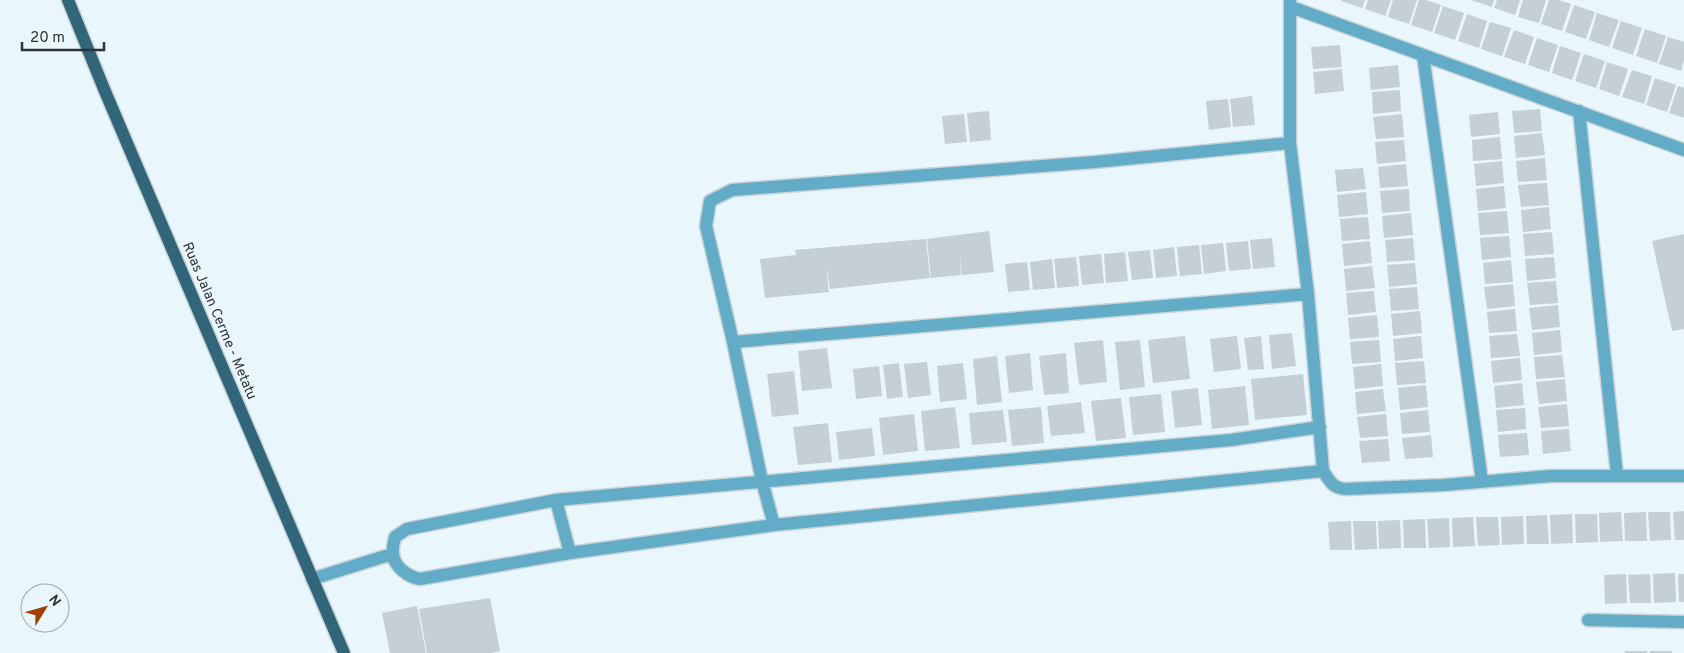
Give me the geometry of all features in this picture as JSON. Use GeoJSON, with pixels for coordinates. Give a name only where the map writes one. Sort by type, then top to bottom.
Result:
{"type":"FeatureCollection","features":[{"type":"Feature","properties":{"kind":"main road","name":"Ruas Jalan Cerme - Metatu"},"geometry":{"type":"LineString","coordinates":[[68,0],[107,98],[344,653]]}},
{"type":"Feature","properties":{"kind":"street"},"geometry":{"type":"LineString","coordinates":[[1684,150],[1424,55],[1291,3],[1290,143],[1308,294],[1323,471],[1332,484],[1338,488],[1346,489],[1552,476],[1684,476]]}},
{"type":"Feature","properties":{"kind":"street"},"geometry":{"type":"LineString","coordinates":[[1424,55],[1482,481]]}},
{"type":"Feature","properties":{"kind":"street"},"geometry":{"type":"LineString","coordinates":[[1579,112],[1617,475]]}},
{"type":"Feature","properties":{"kind":"street"},"geometry":{"type":"LineString","coordinates":[[774,525],[762,481],[706,226],[710,201],[732,190],[1095,162],[1290,143]]}},
{"type":"Feature","properties":{"kind":"street"},"geometry":{"type":"LineString","coordinates":[[733,342],[1308,294]]}},
{"type":"Feature","properties":{"kind":"street"},"geometry":{"type":"LineString","coordinates":[[1320,427],[1221,441],[556,500],[407,529],[395,537],[392,554],[401,569],[410,577],[420,579],[570,553],[774,525],[1323,471]]}},
{"type":"Feature","properties":{"kind":"street"},"geometry":{"type":"LineString","coordinates":[[556,500],[570,553]]}},
{"type":"Feature","properties":{"kind":"street"},"geometry":{"type":"LineString","coordinates":[[312,579],[392,554]]}},
{"type":"Feature","properties":{"kind":"street"},"geometry":{"type":"LineString","coordinates":[[1588,620],[1684,622]]}},
{"type":"Feature","properties":{"kind":"building"},"geometry":{"type":"Polygon","coordinates":[[[1341,0],[1365,0],[1362,8],[1341,0]]]}},
{"type":"Feature","properties":{"kind":"building"},"geometry":{"type":"Polygon","coordinates":[[[1368,0],[1391,0],[1385,16],[1365,9],[1368,0]]]}},
{"type":"Feature","properties":{"kind":"building"},"geometry":{"type":"Polygon","coordinates":[[[1393,0],[1417,0],[1409,24],[1388,17],[1393,0]]]}},
{"type":"Feature","properties":{"kind":"building"},"geometry":{"type":"Polygon","coordinates":[[[1419,0],[1426,0],[1441,5],[1432,32],[1411,25],[1419,0]]]}},
{"type":"Feature","properties":{"kind":"building"},"geometry":{"type":"Polygon","coordinates":[[[1471,0],[1494,0],[1492,7],[1471,0]]]}},
{"type":"Feature","properties":{"kind":"building"},"geometry":{"type":"Polygon","coordinates":[[[1497,0],[1520,0],[1515,15],[1494,8],[1497,0]]]}},
{"type":"Feature","properties":{"kind":"building"},"geometry":{"type":"Polygon","coordinates":[[[1523,0],[1546,0],[1539,23],[1518,17],[1523,0]]]}},
{"type":"Feature","properties":{"kind":"building"},"geometry":{"type":"Polygon","coordinates":[[[1549,0],[1559,0],[1571,4],[1562,31],[1541,24],[1549,0]]]}},
{"type":"Feature","properties":{"kind":"building"},"geometry":{"type":"Polygon","coordinates":[[[1574,5],[1595,12],[1586,39],[1565,32],[1574,5]]]}},
{"type":"Feature","properties":{"kind":"building"},"geometry":{"type":"Polygon","coordinates":[[[1443,6],[1464,13],[1455,40],[1434,33],[1443,6]]]}},
{"type":"Feature","properties":{"kind":"building"},"geometry":{"type":"Polygon","coordinates":[[[1597,13],[1619,20],[1609,47],[1589,40],[1597,13]]]}},
{"type":"Feature","properties":{"kind":"building"},"geometry":{"type":"Polygon","coordinates":[[[1467,14],[1487,21],[1479,48],[1458,41],[1467,14]]]}},
{"type":"Feature","properties":{"kind":"building"},"geometry":{"type":"Polygon","coordinates":[[[1621,21],[1642,28],[1633,55],[1612,48],[1621,21]]]}},
{"type":"Feature","properties":{"kind":"building"},"geometry":{"type":"Polygon","coordinates":[[[1490,22],[1511,28],[1502,56],[1481,49],[1490,22]]]}},
{"type":"Feature","properties":{"kind":"building"},"geometry":{"type":"Polygon","coordinates":[[[1645,29],[1666,36],[1657,63],[1636,56],[1645,29]]]}},
{"type":"Feature","properties":{"kind":"building"},"geometry":{"type":"Polygon","coordinates":[[[1514,30],[1534,37],[1525,64],[1504,57],[1514,30]]]}},
{"type":"Feature","properties":{"kind":"building"},"geometry":{"type":"Polygon","coordinates":[[[1668,37],[1684,42],[1684,60],[1681,71],[1659,64],[1668,37]]]}},
{"type":"Feature","properties":{"kind":"building"},"geometry":{"type":"Polygon","coordinates":[[[1537,38],[1558,45],[1549,72],[1528,65],[1537,38]]]}},
{"type":"Feature","properties":{"kind":"building"},"geometry":{"type":"Polygon","coordinates":[[[1340,45],[1342,67],[1313,69],[1311,47],[1340,45]]]}},
{"type":"Feature","properties":{"kind":"building"},"geometry":{"type":"Polygon","coordinates":[[[1560,46],[1581,53],[1572,80],[1552,73],[1560,46]]]}},
{"type":"Feature","properties":{"kind":"building"},"geometry":{"type":"Polygon","coordinates":[[[1584,54],[1605,61],[1596,88],[1575,81],[1584,54]]]}},
{"type":"Feature","properties":{"kind":"building"},"geometry":{"type":"Polygon","coordinates":[[[1607,62],[1628,69],[1619,96],[1599,89],[1607,62]]]}},
{"type":"Feature","properties":{"kind":"building"},"geometry":{"type":"Polygon","coordinates":[[[1398,65],[1400,87],[1371,90],[1369,68],[1398,65]]]}},
{"type":"Feature","properties":{"kind":"building"},"geometry":{"type":"Polygon","coordinates":[[[1342,69],[1344,91],[1315,94],[1313,72],[1342,69]]]}},
{"type":"Feature","properties":{"kind":"building"},"geometry":{"type":"Polygon","coordinates":[[[1632,70],[1652,76],[1644,104],[1622,97],[1632,70]]]}},
{"type":"Feature","properties":{"kind":"building"},"geometry":{"type":"Polygon","coordinates":[[[1655,78],[1676,85],[1667,112],[1646,105],[1655,78]]]}},
{"type":"Feature","properties":{"kind":"building"},"geometry":{"type":"Polygon","coordinates":[[[1678,86],[1684,88],[1684,118],[1669,113],[1678,86]]]}},
{"type":"Feature","properties":{"kind":"building"},"geometry":{"type":"Polygon","coordinates":[[[1400,90],[1401,111],[1373,114],[1372,92],[1400,90]]]}},
{"type":"Feature","properties":{"kind":"building"},"geometry":{"type":"Polygon","coordinates":[[[1252,96],[1255,125],[1233,127],[1230,99],[1252,96]]]}},
{"type":"Feature","properties":{"kind":"building"},"geometry":{"type":"Polygon","coordinates":[[[1228,99],[1231,127],[1209,130],[1206,101],[1228,99]]]}},
{"type":"Feature","properties":{"kind":"building"},"geometry":{"type":"Polygon","coordinates":[[[1540,109],[1542,131],[1514,133],[1512,111],[1540,109]]]}},
{"type":"Feature","properties":{"kind":"building"},"geometry":{"type":"Polygon","coordinates":[[[989,111],[991,140],[970,142],[967,113],[989,111]]]}},
{"type":"Feature","properties":{"kind":"building"},"geometry":{"type":"Polygon","coordinates":[[[1498,112],[1500,134],[1471,137],[1469,115],[1498,112]]]}},
{"type":"Feature","properties":{"kind":"building"},"geometry":{"type":"Polygon","coordinates":[[[964,114],[967,142],[945,144],[942,116],[964,114]]]}},
{"type":"Feature","properties":{"kind":"building"},"geometry":{"type":"Polygon","coordinates":[[[1402,114],[1404,137],[1376,139],[1373,117],[1402,114]]]}},
{"type":"Feature","properties":{"kind":"building"},"geometry":{"type":"Polygon","coordinates":[[[1542,133],[1545,155],[1516,158],[1514,136],[1542,133]]]}},
{"type":"Feature","properties":{"kind":"building"},"geometry":{"type":"Polygon","coordinates":[[[1500,137],[1502,159],[1473,161],[1472,140],[1500,137]]]}},
{"type":"Feature","properties":{"kind":"building"},"geometry":{"type":"Polygon","coordinates":[[[1404,140],[1406,161],[1377,164],[1375,142],[1404,140]]]}},
{"type":"Feature","properties":{"kind":"building"},"geometry":{"type":"Polygon","coordinates":[[[1545,158],[1547,180],[1518,182],[1516,161],[1545,158]]]}},
{"type":"Feature","properties":{"kind":"building"},"geometry":{"type":"Polygon","coordinates":[[[1502,161],[1504,183],[1476,186],[1474,164],[1502,161]]]}},
{"type":"Feature","properties":{"kind":"building"},"geometry":{"type":"Polygon","coordinates":[[[1406,164],[1408,186],[1380,188],[1378,167],[1406,164]]]}},
{"type":"Feature","properties":{"kind":"building"},"geometry":{"type":"Polygon","coordinates":[[[1363,168],[1366,189],[1337,192],[1335,170],[1363,168]]]}},
{"type":"Feature","properties":{"kind":"building"},"geometry":{"type":"Polygon","coordinates":[[[1547,183],[1549,205],[1521,207],[1518,185],[1547,183]]]}},
{"type":"Feature","properties":{"kind":"building"},"geometry":{"type":"Polygon","coordinates":[[[1504,186],[1506,208],[1478,211],[1476,189],[1504,186]]]}},
{"type":"Feature","properties":{"kind":"building"},"geometry":{"type":"Polygon","coordinates":[[[1409,189],[1410,211],[1382,213],[1380,191],[1409,189]]]}},
{"type":"Feature","properties":{"kind":"building"},"geometry":{"type":"Polygon","coordinates":[[[1366,192],[1368,214],[1339,217],[1337,195],[1366,192]]]}},
{"type":"Feature","properties":{"kind":"building"},"geometry":{"type":"Polygon","coordinates":[[[1549,207],[1551,229],[1523,232],[1521,210],[1549,207]]]}},
{"type":"Feature","properties":{"kind":"building"},"geometry":{"type":"Polygon","coordinates":[[[1507,211],[1509,233],[1480,235],[1478,213],[1507,211]]]}},
{"type":"Feature","properties":{"kind":"building"},"geometry":{"type":"Polygon","coordinates":[[[1411,213],[1413,235],[1384,238],[1382,216],[1411,213]]]}},
{"type":"Feature","properties":{"kind":"building"},"geometry":{"type":"Polygon","coordinates":[[[1368,217],[1370,239],[1342,241],[1340,219],[1368,217]]]}},
{"type":"Feature","properties":{"kind":"building"},"geometry":{"type":"Polygon","coordinates":[[[989,231],[994,272],[962,275],[960,255],[961,275],[931,278],[927,239],[989,231]]]}},
{"type":"Feature","properties":{"kind":"building"},"geometry":{"type":"Polygon","coordinates":[[[1552,232],[1554,254],[1525,256],[1523,234],[1552,232]]]}},
{"type":"Feature","properties":{"kind":"building"},"geometry":{"type":"Polygon","coordinates":[[[1684,234],[1684,329],[1672,331],[1652,241],[1684,234]]]}},
{"type":"Feature","properties":{"kind":"building"},"geometry":{"type":"Polygon","coordinates":[[[1509,236],[1511,257],[1482,260],[1480,238],[1509,236]]]}},
{"type":"Feature","properties":{"kind":"building"},"geometry":{"type":"Polygon","coordinates":[[[1272,238],[1275,267],[1253,269],[1250,240],[1272,238]]]}},
{"type":"Feature","properties":{"kind":"building"},"geometry":{"type":"Polygon","coordinates":[[[1413,238],[1415,260],[1387,262],[1385,240],[1413,238]]]}},
{"type":"Feature","properties":{"kind":"building"},"geometry":{"type":"Polygon","coordinates":[[[926,239],[930,278],[830,289],[826,266],[829,292],[765,298],[760,259],[796,255],[795,250],[926,239]]]}},
{"type":"Feature","properties":{"kind":"building"},"geometry":{"type":"Polygon","coordinates":[[[1248,241],[1251,269],[1229,271],[1226,243],[1248,241]]]}},
{"type":"Feature","properties":{"kind":"building"},"geometry":{"type":"Polygon","coordinates":[[[1370,241],[1372,263],[1344,266],[1342,244],[1370,241]]]}},
{"type":"Feature","properties":{"kind":"building"},"geometry":{"type":"Polygon","coordinates":[[[1223,243],[1226,271],[1204,274],[1201,245],[1223,243]]]}},
{"type":"Feature","properties":{"kind":"building"},"geometry":{"type":"Polygon","coordinates":[[[1199,245],[1202,274],[1180,276],[1177,247],[1199,245]]]}},
{"type":"Feature","properties":{"kind":"building"},"geometry":{"type":"Polygon","coordinates":[[[1174,247],[1177,276],[1156,278],[1153,250],[1174,247]]]}},
{"type":"Feature","properties":{"kind":"building"},"geometry":{"type":"Polygon","coordinates":[[[1150,250],[1153,278],[1132,280],[1128,252],[1150,250]]]}},
{"type":"Feature","properties":{"kind":"building"},"geometry":{"type":"Polygon","coordinates":[[[1125,252],[1128,281],[1106,283],[1104,254],[1125,252]]]}},
{"type":"Feature","properties":{"kind":"building"},"geometry":{"type":"Polygon","coordinates":[[[1101,254],[1104,283],[1082,285],[1079,256],[1101,254]]]}},
{"type":"Feature","properties":{"kind":"building"},"geometry":{"type":"Polygon","coordinates":[[[1076,257],[1079,286],[1057,288],[1054,259],[1076,257]]]}},
{"type":"Feature","properties":{"kind":"building"},"geometry":{"type":"Polygon","coordinates":[[[1554,257],[1556,278],[1527,281],[1525,259],[1554,257]]]}},
{"type":"Feature","properties":{"kind":"building"},"geometry":{"type":"Polygon","coordinates":[[[1052,259],[1055,288],[1033,290],[1030,262],[1052,259]]]}},
{"type":"Feature","properties":{"kind":"building"},"geometry":{"type":"Polygon","coordinates":[[[1511,260],[1513,282],[1485,284],[1483,263],[1511,260]]]}},
{"type":"Feature","properties":{"kind":"building"},"geometry":{"type":"Polygon","coordinates":[[[1027,262],[1030,290],[1008,292],[1005,264],[1027,262]]]}},
{"type":"Feature","properties":{"kind":"building"},"geometry":{"type":"Polygon","coordinates":[[[1415,263],[1417,284],[1389,287],[1387,265],[1415,263]]]}},
{"type":"Feature","properties":{"kind":"building"},"geometry":{"type":"Polygon","coordinates":[[[1372,266],[1375,288],[1346,291],[1344,269],[1372,266]]]}},
{"type":"Feature","properties":{"kind":"building"},"geometry":{"type":"Polygon","coordinates":[[[1556,281],[1558,303],[1530,305],[1527,283],[1556,281]]]}},
{"type":"Feature","properties":{"kind":"building"},"geometry":{"type":"Polygon","coordinates":[[[1513,284],[1515,306],[1487,309],[1484,287],[1513,284]]]}},
{"type":"Feature","properties":{"kind":"building"},"geometry":{"type":"Polygon","coordinates":[[[1417,287],[1419,309],[1391,311],[1389,289],[1417,287]]]}},
{"type":"Feature","properties":{"kind":"building"},"geometry":{"type":"Polygon","coordinates":[[[1374,291],[1376,312],[1348,315],[1346,293],[1374,291]]]}},
{"type":"Feature","properties":{"kind":"building"},"geometry":{"type":"Polygon","coordinates":[[[1558,305],[1560,327],[1532,330],[1529,308],[1558,305]]]}},
{"type":"Feature","properties":{"kind":"building"},"geometry":{"type":"Polygon","coordinates":[[[1515,309],[1517,331],[1489,333],[1487,312],[1515,309]]]}},
{"type":"Feature","properties":{"kind":"building"},"geometry":{"type":"Polygon","coordinates":[[[1420,311],[1422,333],[1393,336],[1391,314],[1420,311]]]}},
{"type":"Feature","properties":{"kind":"building"},"geometry":{"type":"Polygon","coordinates":[[[1377,315],[1379,337],[1350,339],[1348,318],[1377,315]]]}},
{"type":"Feature","properties":{"kind":"building"},"geometry":{"type":"Polygon","coordinates":[[[1560,330],[1562,352],[1534,355],[1532,333],[1560,330]]]}},
{"type":"Feature","properties":{"kind":"building"},"geometry":{"type":"Polygon","coordinates":[[[1292,333],[1296,366],[1272,369],[1269,335],[1292,333]]]}},
{"type":"Feature","properties":{"kind":"building"},"geometry":{"type":"Polygon","coordinates":[[[1517,334],[1520,356],[1491,358],[1489,336],[1517,334]]]}},
{"type":"Feature","properties":{"kind":"building"},"geometry":{"type":"Polygon","coordinates":[[[1185,336],[1190,379],[1153,383],[1148,340],[1185,336]]]}},
{"type":"Feature","properties":{"kind":"building"},"geometry":{"type":"Polygon","coordinates":[[[1237,336],[1241,369],[1214,372],[1210,339],[1237,336]]]}},
{"type":"Feature","properties":{"kind":"building"},"geometry":{"type":"Polygon","coordinates":[[[1261,336],[1264,369],[1248,370],[1244,338],[1261,336]]]}},
{"type":"Feature","properties":{"kind":"building"},"geometry":{"type":"Polygon","coordinates":[[[1421,336],[1423,358],[1395,361],[1393,339],[1421,336]]]}},
{"type":"Feature","properties":{"kind":"building"},"geometry":{"type":"Polygon","coordinates":[[[1103,340],[1107,382],[1079,385],[1074,343],[1103,340]]]}},
{"type":"Feature","properties":{"kind":"building"},"geometry":{"type":"Polygon","coordinates":[[[1140,340],[1145,387],[1120,390],[1115,342],[1140,340]]]}},
{"type":"Feature","properties":{"kind":"building"},"geometry":{"type":"Polygon","coordinates":[[[1379,340],[1381,362],[1352,364],[1350,342],[1379,340]]]}},
{"type":"Feature","properties":{"kind":"building"},"geometry":{"type":"Polygon","coordinates":[[[827,348],[832,388],[802,391],[798,351],[827,348]]]}},
{"type":"Feature","properties":{"kind":"building"},"geometry":{"type":"Polygon","coordinates":[[[1030,353],[1033,390],[1009,393],[1005,356],[1030,353]]]}},
{"type":"Feature","properties":{"kind":"building"},"geometry":{"type":"Polygon","coordinates":[[[1066,353],[1069,393],[1044,395],[1039,356],[1066,353]]]}},
{"type":"Feature","properties":{"kind":"building"},"geometry":{"type":"Polygon","coordinates":[[[1562,355],[1565,377],[1536,379],[1534,357],[1562,355]]]}},
{"type":"Feature","properties":{"kind":"building"},"geometry":{"type":"Polygon","coordinates":[[[997,356],[1002,402],[977,405],[973,359],[997,356]]]}},
{"type":"Feature","properties":{"kind":"building"},"geometry":{"type":"Polygon","coordinates":[[[1520,358],[1522,380],[1493,383],[1491,361],[1520,358]]]}},
{"type":"Feature","properties":{"kind":"building"},"geometry":{"type":"Polygon","coordinates":[[[1424,361],[1426,383],[1397,385],[1395,363],[1424,361]]]}},
{"type":"Feature","properties":{"kind":"building"},"geometry":{"type":"Polygon","coordinates":[[[927,362],[931,395],[908,398],[904,364],[927,362]]]}},
{"type":"Feature","properties":{"kind":"building"},"geometry":{"type":"Polygon","coordinates":[[[899,363],[903,397],[887,399],[883,365],[899,363]]]}},
{"type":"Feature","properties":{"kind":"building"},"geometry":{"type":"Polygon","coordinates":[[[963,363],[967,399],[940,402],[937,366],[963,363]]]}},
{"type":"Feature","properties":{"kind":"building"},"geometry":{"type":"Polygon","coordinates":[[[1381,364],[1383,386],[1355,389],[1353,367],[1381,364]]]}},
{"type":"Feature","properties":{"kind":"building"},"geometry":{"type":"Polygon","coordinates":[[[879,366],[882,396],[856,399],[853,369],[879,366]]]}},
{"type":"Feature","properties":{"kind":"building"},"geometry":{"type":"Polygon","coordinates":[[[794,371],[799,414],[772,417],[767,374],[794,371]]]}},
{"type":"Feature","properties":{"kind":"building"},"geometry":{"type":"Polygon","coordinates":[[[1303,374],[1307,415],[1255,420],[1251,379],[1303,374]]]}},
{"type":"Feature","properties":{"kind":"building"},"geometry":{"type":"Polygon","coordinates":[[[1565,379],[1567,401],[1539,404],[1536,382],[1565,379]]]}},
{"type":"Feature","properties":{"kind":"building"},"geometry":{"type":"Polygon","coordinates":[[[1522,383],[1524,405],[1496,408],[1494,386],[1522,383]]]}},
{"type":"Feature","properties":{"kind":"building"},"geometry":{"type":"Polygon","coordinates":[[[1426,385],[1428,407],[1400,410],[1398,388],[1426,385]]]}},
{"type":"Feature","properties":{"kind":"building"},"geometry":{"type":"Polygon","coordinates":[[[1245,386],[1249,425],[1212,429],[1208,390],[1245,386]]]}},
{"type":"Feature","properties":{"kind":"building"},"geometry":{"type":"Polygon","coordinates":[[[1198,388],[1202,425],[1175,428],[1171,391],[1198,388]]]}},
{"type":"Feature","properties":{"kind":"building"},"geometry":{"type":"Polygon","coordinates":[[[1383,389],[1386,411],[1357,414],[1355,392],[1383,389]]]}},
{"type":"Feature","properties":{"kind":"building"},"geometry":{"type":"Polygon","coordinates":[[[1161,394],[1165,432],[1133,435],[1129,397],[1161,394]]]}},
{"type":"Feature","properties":{"kind":"building"},"geometry":{"type":"Polygon","coordinates":[[[1121,398],[1126,438],[1096,441],[1091,401],[1121,398]]]}},
{"type":"Feature","properties":{"kind":"building"},"geometry":{"type":"Polygon","coordinates":[[[1081,402],[1085,433],[1051,436],[1047,406],[1081,402]]]}},
{"type":"Feature","properties":{"kind":"building"},"geometry":{"type":"Polygon","coordinates":[[[1567,404],[1569,426],[1541,428],[1538,407],[1567,404]]]}},
{"type":"Feature","properties":{"kind":"building"},"geometry":{"type":"Polygon","coordinates":[[[955,407],[960,448],[925,451],[921,411],[955,407]]]}},
{"type":"Feature","properties":{"kind":"building"},"geometry":{"type":"Polygon","coordinates":[[[1041,407],[1044,443],[1012,446],[1008,410],[1041,407]]]}},
{"type":"Feature","properties":{"kind":"building"},"geometry":{"type":"Polygon","coordinates":[[[1525,408],[1526,429],[1498,432],[1496,410],[1525,408]]]}},
{"type":"Feature","properties":{"kind":"building"},"geometry":{"type":"Polygon","coordinates":[[[1003,410],[1007,442],[972,445],[969,413],[1003,410]]]}},
{"type":"Feature","properties":{"kind":"building"},"geometry":{"type":"Polygon","coordinates":[[[1428,410],[1430,432],[1402,434],[1400,413],[1428,410]]]}},
{"type":"Feature","properties":{"kind":"building"},"geometry":{"type":"Polygon","coordinates":[[[914,414],[918,451],[883,455],[879,418],[914,414]]]}},
{"type":"Feature","properties":{"kind":"building"},"geometry":{"type":"Polygon","coordinates":[[[1386,414],[1388,436],[1360,438],[1357,417],[1386,414]]]}},
{"type":"Feature","properties":{"kind":"building"},"geometry":{"type":"Polygon","coordinates":[[[828,423],[832,462],[798,465],[793,427],[828,423]]]}},
{"type":"Feature","properties":{"kind":"building"},"geometry":{"type":"Polygon","coordinates":[[[872,428],[875,456],[839,460],[836,432],[872,428]]]}},
{"type":"Feature","properties":{"kind":"building"},"geometry":{"type":"Polygon","coordinates":[[[1569,429],[1571,451],[1543,454],[1541,431],[1569,429]]]}},
{"type":"Feature","properties":{"kind":"building"},"geometry":{"type":"Polygon","coordinates":[[[1527,433],[1529,455],[1500,457],[1498,435],[1527,433]]]}},
{"type":"Feature","properties":{"kind":"building"},"geometry":{"type":"Polygon","coordinates":[[[1431,435],[1433,457],[1405,459],[1402,438],[1431,435]]]}},
{"type":"Feature","properties":{"kind":"building"},"geometry":{"type":"Polygon","coordinates":[[[1388,439],[1390,461],[1362,463],[1359,441],[1388,439]]]}},
{"type":"Feature","properties":{"kind":"building"},"geometry":{"type":"Polygon","coordinates":[[[1684,511],[1684,540],[1675,540],[1673,512],[1684,511]]]}},
{"type":"Feature","properties":{"kind":"building"},"geometry":{"type":"Polygon","coordinates":[[[1621,512],[1623,541],[1600,542],[1599,513],[1621,512]]]}},
{"type":"Feature","properties":{"kind":"building"},"geometry":{"type":"Polygon","coordinates":[[[1646,512],[1647,541],[1625,541],[1624,513],[1646,512]]]}},
{"type":"Feature","properties":{"kind":"building"},"geometry":{"type":"Polygon","coordinates":[[[1648,512],[1670,512],[1671,540],[1650,541],[1648,512]]]}},
{"type":"Feature","properties":{"kind":"building"},"geometry":{"type":"Polygon","coordinates":[[[1572,514],[1573,543],[1551,544],[1550,515],[1572,514]]]}},
{"type":"Feature","properties":{"kind":"building"},"geometry":{"type":"Polygon","coordinates":[[[1575,514],[1597,514],[1598,542],[1576,543],[1575,514]]]}},
{"type":"Feature","properties":{"kind":"building"},"geometry":{"type":"Polygon","coordinates":[[[1547,515],[1549,544],[1527,544],[1526,516],[1547,515]]]}},
{"type":"Feature","properties":{"kind":"building"},"geometry":{"type":"Polygon","coordinates":[[[1523,516],[1524,544],[1502,545],[1501,517],[1523,516]]]}},
{"type":"Feature","properties":{"kind":"building"},"geometry":{"type":"Polygon","coordinates":[[[1473,517],[1475,546],[1453,547],[1452,518],[1473,517]]]}},
{"type":"Feature","properties":{"kind":"building"},"geometry":{"type":"Polygon","coordinates":[[[1476,517],[1498,517],[1500,545],[1478,546],[1476,517]]]}},
{"type":"Feature","properties":{"kind":"building"},"geometry":{"type":"Polygon","coordinates":[[[1449,518],[1450,547],[1429,548],[1427,519],[1449,518]]]}},
{"type":"Feature","properties":{"kind":"building"},"geometry":{"type":"Polygon","coordinates":[[[1425,519],[1426,548],[1404,548],[1403,520],[1425,519]]]}},
{"type":"Feature","properties":{"kind":"building"},"geometry":{"type":"Polygon","coordinates":[[[1400,520],[1401,548],[1379,549],[1378,521],[1400,520]]]}},
{"type":"Feature","properties":{"kind":"building"},"geometry":{"type":"Polygon","coordinates":[[[1351,521],[1352,550],[1330,550],[1328,522],[1351,521]]]}},
{"type":"Feature","properties":{"kind":"building"},"geometry":{"type":"Polygon","coordinates":[[[1353,521],[1376,521],[1377,549],[1355,550],[1353,521]]]}},
{"type":"Feature","properties":{"kind":"building"},"geometry":{"type":"Polygon","coordinates":[[[1675,573],[1676,602],[1654,603],[1653,574],[1675,573]]]}},
{"type":"Feature","properties":{"kind":"building"},"geometry":{"type":"Polygon","coordinates":[[[1626,574],[1627,603],[1605,604],[1604,575],[1626,574]]]}},
{"type":"Feature","properties":{"kind":"building"},"geometry":{"type":"Polygon","coordinates":[[[1650,574],[1651,603],[1630,603],[1628,575],[1650,574]]]}},
{"type":"Feature","properties":{"kind":"building"},"geometry":{"type":"Polygon","coordinates":[[[1678,574],[1684,574],[1684,602],[1679,602],[1678,574]]]}},
{"type":"Feature","properties":{"kind":"building"},"geometry":{"type":"Polygon","coordinates":[[[490,598],[500,651],[491,653],[427,653],[419,609],[490,598]]]}},
{"type":"Feature","properties":{"kind":"building"},"geometry":{"type":"Polygon","coordinates":[[[417,606],[426,653],[390,653],[382,613],[417,606]]]}},
{"type":"Feature","properties":{"kind":"building"},"geometry":{"type":"Polygon","coordinates":[[[1625,651],[1647,651],[1647,653],[1625,653],[1625,651]]]}},
{"type":"Feature","properties":{"kind":"building"},"geometry":{"type":"Polygon","coordinates":[[[1650,651],[1672,651],[1672,653],[1650,653],[1650,651]]]}}]}
